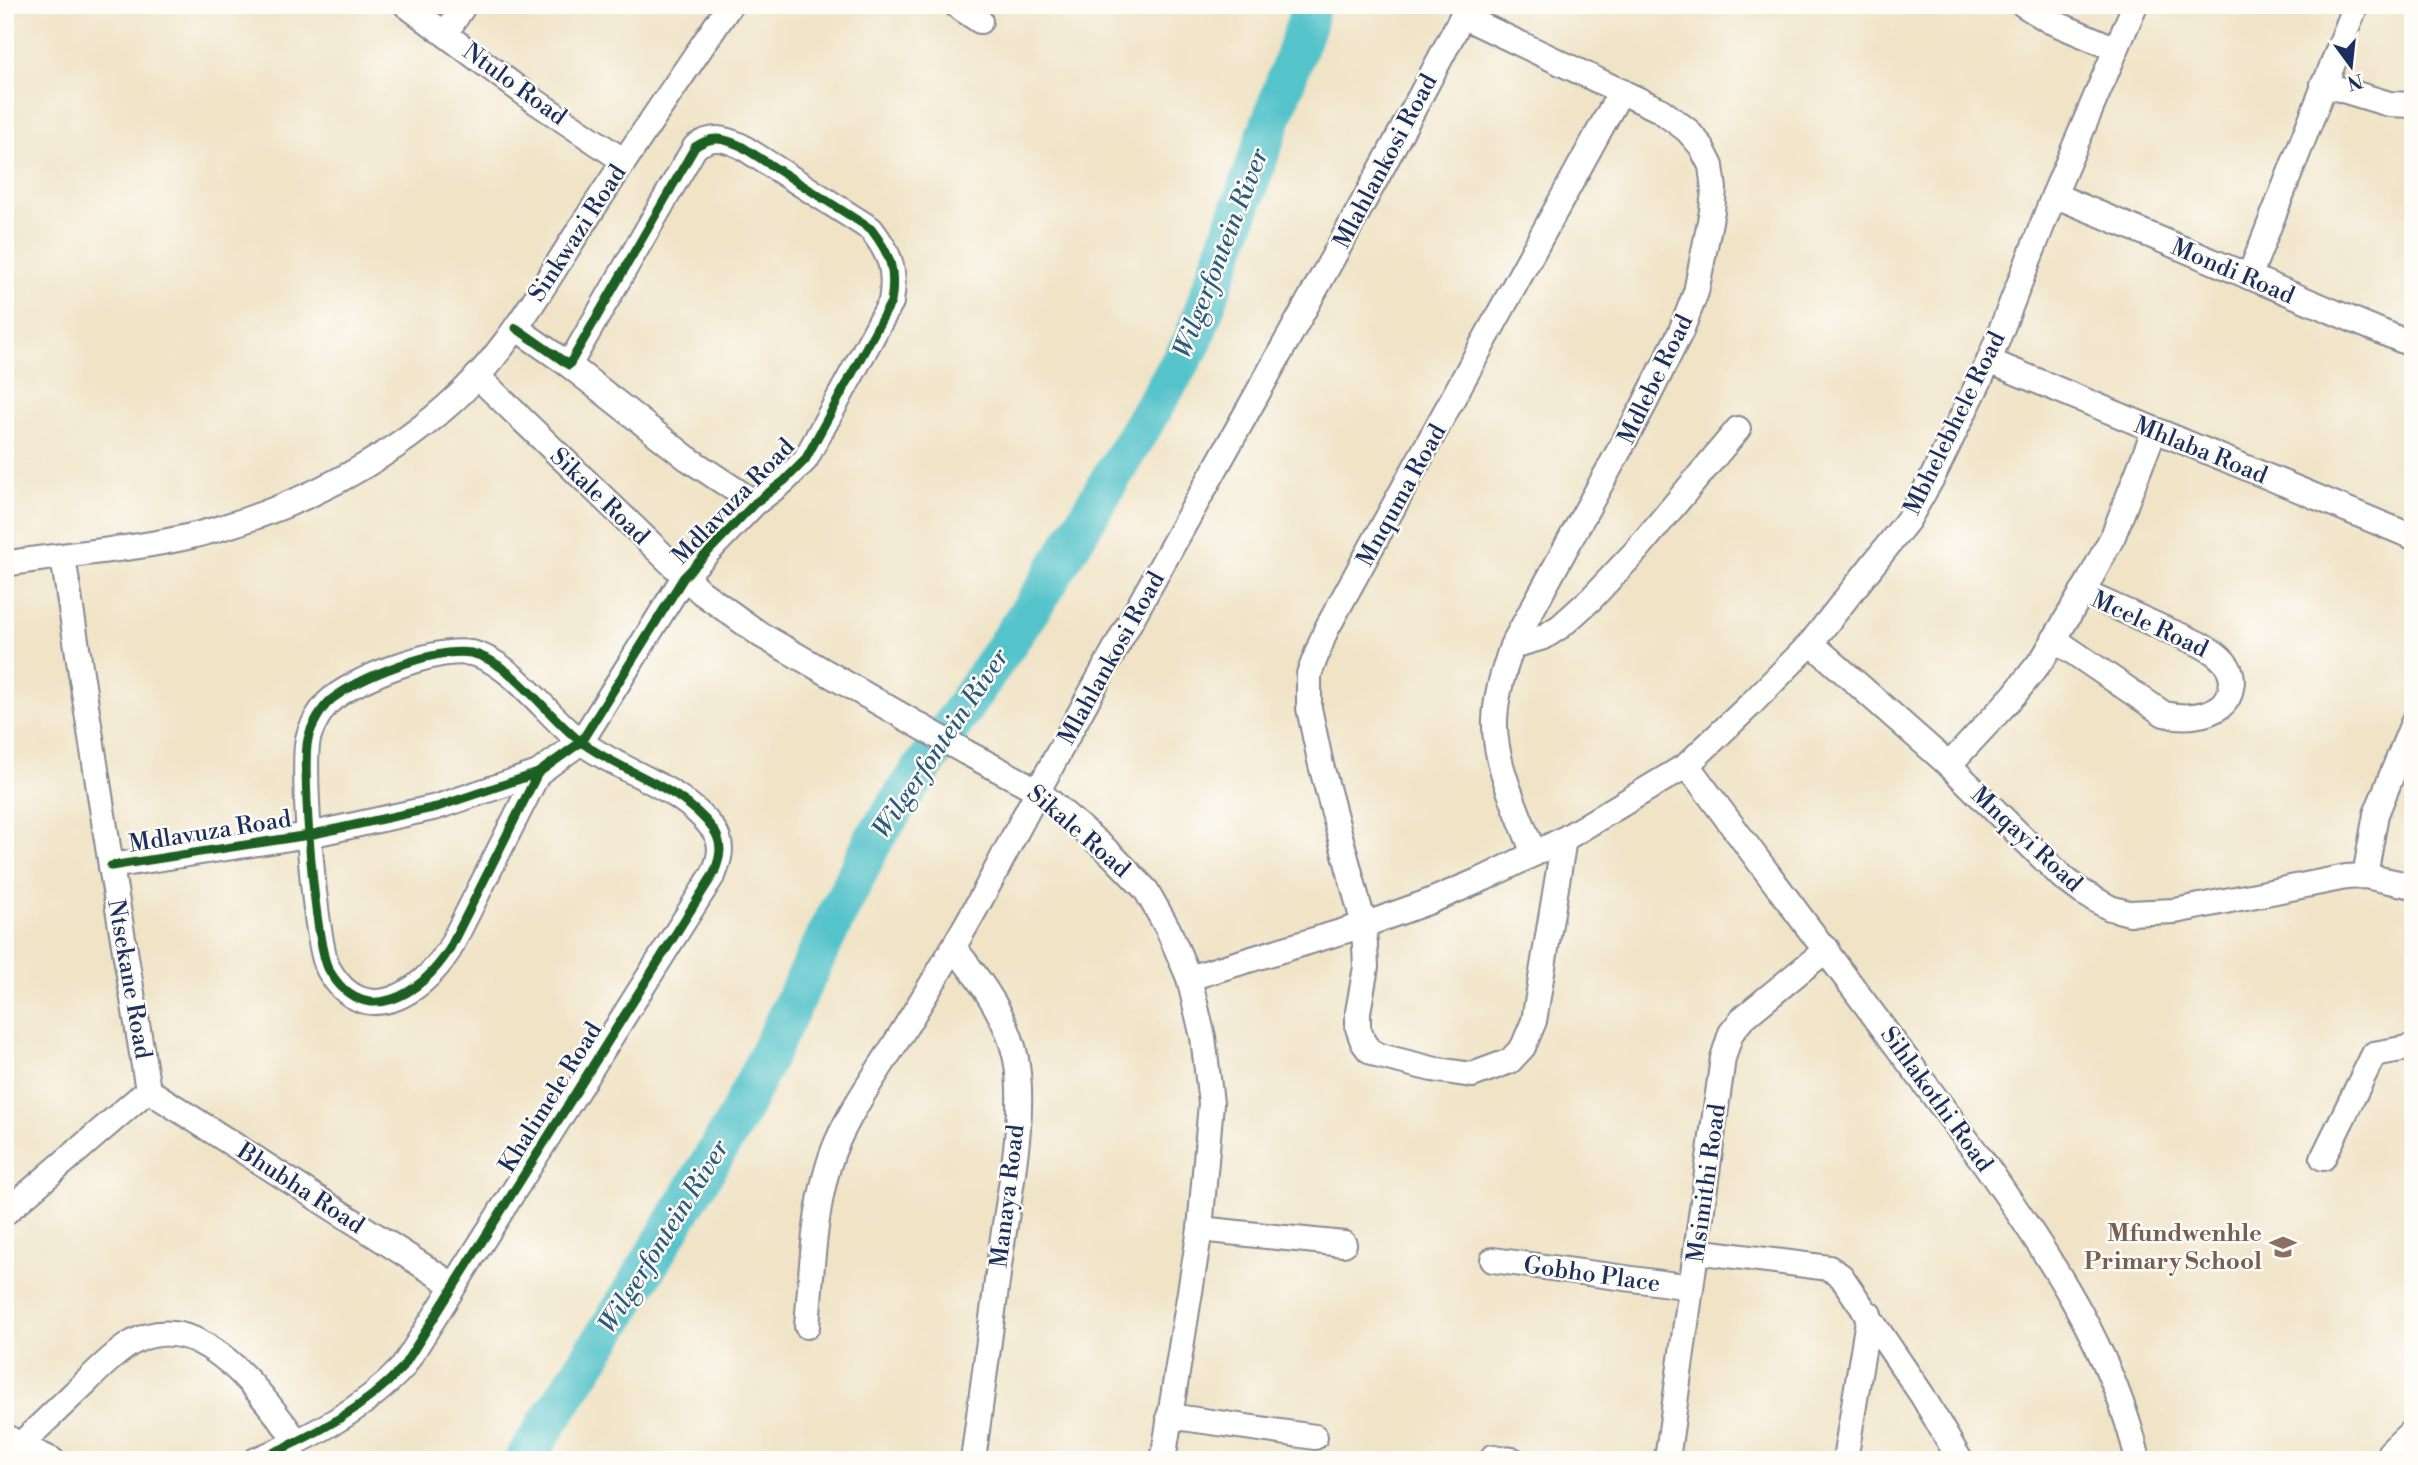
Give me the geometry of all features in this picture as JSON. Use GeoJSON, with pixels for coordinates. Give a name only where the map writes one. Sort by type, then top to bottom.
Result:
{"type":"FeatureCollection","features":[{"type":"Feature","properties":{"kind":"street","name":"Ntulo Road"},"geometry":{"type":"LineString","coordinates":[[406,5],[533,99],[624,161]]}},
{"type":"Feature","properties":{"kind":"street"},"geometry":{"type":"LineString","coordinates":[[446,33],[464,5]]}},
{"type":"Feature","properties":{"kind":"street","name":"Sinkwazi Road"},"geometry":{"type":"LineString","coordinates":[[5,564],[149,545],[201,534],[272,511],[329,486],[389,451],[447,407],[477,376],[516,328],[624,161],[730,5]]}},
{"type":"Feature","properties":{"kind":"street"},"geometry":{"type":"LineString","coordinates":[[956,5],[980,21]]}},
{"type":"Feature","properties":{"kind":"street"},"geometry":{"type":"LineString","coordinates":[[2024,5],[2049,21],[2116,50]]}},
{"type":"Feature","properties":{"kind":"street","name":"Mbhelebhele Road"},"geometry":{"type":"LineString","coordinates":[[1189,978],[1364,925],[1473,883],[1534,854],[1564,839],[1687,765],[1751,705],[1811,643],[1908,520],[1932,478],[1989,361],[2054,195],[2135,5]]}},
{"type":"Feature","properties":{"kind":"street"},"geometry":{"type":"LineString","coordinates":[[2249,277],[2356,5]]}},
{"type":"Feature","properties":{"kind":"street","name":"Mdlebe Road"},"geometry":{"type":"LineString","coordinates":[[1465,11],[1660,110],[1687,130],[1701,146],[1711,166],[1714,189],[1696,292],[1681,331],[1644,405],[1512,646],[1497,696],[1494,721],[1496,746],[1534,854]]}},
{"type":"Feature","properties":{"kind":"street","name":"Mlahlankosi Road"},"geometry":{"type":"LineString","coordinates":[[807,1326],[816,1233],[827,1173],[837,1143],[856,1106],[955,949],[1038,790],[1319,284],[1465,11]]}},
{"type":"Feature","properties":{"kind":"street"},"geometry":{"type":"LineString","coordinates":[[2323,84],[2389,104],[2413,105]]}},
{"type":"Feature","properties":{"kind":"street","name":"Mnquma Road"},"geometry":{"type":"LineString","coordinates":[[1364,925],[1321,765],[1309,708],[1308,674],[1326,630],[1622,91]]}},
{"type":"Feature","properties":{"kind":"street","name":"Mdlavuza Road"},"geometry":{"type":"LineString","coordinates":[[111,866],[309,835],[437,807],[538,773],[581,742],[684,577],[755,503],[784,481],[805,460],[891,302],[894,281],[891,261],[883,244],[871,229],[741,146],[724,139],[712,138],[695,147],[569,365]]}},
{"type":"Feature","properties":{"kind":"street","name":"Mondi Road"},"geometry":{"type":"LineString","coordinates":[[2054,195],[2413,345]]}},
{"type":"Feature","properties":{"kind":"street"},"geometry":{"type":"LineString","coordinates":[[516,328],[569,365],[687,458],[755,503]]}},
{"type":"Feature","properties":{"kind":"street","name":"Mhlaba Road"},"geometry":{"type":"LineString","coordinates":[[1989,361],[2413,537]]}},
{"type":"Feature","properties":{"kind":"street","name":"Sikale Road"},"geometry":{"type":"LineString","coordinates":[[477,376],[684,577],[761,635],[967,753],[1038,790],[1111,853],[1146,890],[1168,929],[1189,978],[1203,1037],[1211,1103],[1200,1229],[1163,1460]]}},
{"type":"Feature","properties":{"kind":"street"},"geometry":{"type":"LineString","coordinates":[[1512,646],[1544,636],[1561,626],[1591,599],[1636,551],[1738,429]]}},
{"type":"Feature","properties":{"kind":"street","name":"Mcele Road"},"geometry":{"type":"LineString","coordinates":[[1949,765],[2014,695],[2044,657],[2113,536],[2154,431]]}},
{"type":"Feature","properties":{"kind":"street","name":"Ntsekane Road"},"geometry":{"type":"LineString","coordinates":[[5,1213],[148,1090],[63,557]]}},
{"type":"Feature","properties":{"kind":"street","name":"Mcele Road"},"geometry":{"type":"LineString","coordinates":[[2054,639],[2164,714],[2180,718],[2216,710],[2230,695],[2233,683],[2231,670],[2222,659],[2203,645],[2082,592]]}},
{"type":"Feature","properties":{"kind":"street","name":"Mnqayi Road"},"geometry":{"type":"LineString","coordinates":[[1811,643],[1949,765],[2062,877],[2081,892],[2110,908],[2129,913],[2175,911],[2346,877],[2365,876],[2413,886]]}},
{"type":"Feature","properties":{"kind":"street","name":"Khalimele Road"},"geometry":{"type":"LineString","coordinates":[[256,1460],[298,1443],[346,1415],[389,1382],[416,1348],[453,1285],[707,885],[721,854],[715,830],[702,816],[682,800],[581,742],[497,663],[473,654],[452,651],[428,656],[358,682],[330,700],[318,716],[308,739],[309,835],[322,947],[327,968],[340,986],[355,997],[374,1003],[394,1000],[413,991],[437,969],[538,773]]}},
{"type":"Feature","properties":{"kind":"street"},"geometry":{"type":"LineString","coordinates":[[2365,876],[2376,814],[2413,723]]}},
{"type":"Feature","properties":{"kind":"street","name":"Sihlakothi Road"},"geometry":{"type":"LineString","coordinates":[[1687,765],[1827,949],[1987,1167],[2070,1291],[2107,1367],[2132,1432],[2138,1460]]}},
{"type":"Feature","properties":{"kind":"street"},"geometry":{"type":"LineString","coordinates":[[1364,925],[1366,967],[1358,1028],[1369,1050],[1380,1056],[1432,1069],[1472,1075],[1501,1065],[1510,1061],[1523,1047],[1534,1021],[1564,839]]}},
{"type":"Feature","properties":{"kind":"street","name":"Manaya Road"},"geometry":{"type":"LineString","coordinates":[[955,949],[991,999],[1007,1029],[1016,1059],[1018,1096],[1014,1162],[973,1460]]}},
{"type":"Feature","properties":{"kind":"street","name":"Msimithi Road"},"geometry":{"type":"LineString","coordinates":[[1667,1460],[1723,1058],[1731,1033],[1743,1018],[1827,949]]}},
{"type":"Feature","properties":{"kind":"street"},"geometry":{"type":"LineString","coordinates":[[2323,1158],[2374,1054],[2413,1047]]}},
{"type":"Feature","properties":{"kind":"street","name":"Bhubha Road"},"geometry":{"type":"LineString","coordinates":[[148,1090],[453,1285]]}},
{"type":"Feature","properties":{"kind":"street"},"geometry":{"type":"LineString","coordinates":[[1200,1229],[1344,1244]]}},
{"type":"Feature","properties":{"kind":"street"},"geometry":{"type":"LineString","coordinates":[[1696,1251],[1829,1268],[1841,1276],[1922,1395],[1960,1460]]}},
{"type":"Feature","properties":{"kind":"street","name":"Gobho Place"},"geometry":{"type":"LineString","coordinates":[[1493,1260],[1691,1287]]}},
{"type":"Feature","properties":{"kind":"street"},"geometry":{"type":"LineString","coordinates":[[1845,1460],[1869,1314]]}},
{"type":"Feature","properties":{"kind":"street"},"geometry":{"type":"LineString","coordinates":[[52,1460],[13,1441],[130,1343],[164,1334],[191,1339],[220,1354],[251,1381],[298,1443]]}},
{"type":"Feature","properties":{"kind":"street"},"geometry":{"type":"LineString","coordinates":[[1168,1416],[1315,1437]]}},
{"type":"Feature","properties":{"kind":"street"},"geometry":{"type":"LineString","coordinates":[[2386,1460],[2390,1452],[2413,1430]]}},
{"type":"Feature","properties":{"kind":"waterway","name":"Wilgerfontein River"},"geometry":{"type":"LineString","coordinates":[[524,1460],[621,1310],[737,1118],[874,839],[1043,591],[1192,343],[1306,24],[1310,5]]}},
{"type":"Feature","properties":{"kind":"cycle path"},"geometry":{"type":"LineString","coordinates":[[111,866],[309,835],[437,807],[538,773],[581,742],[684,577],[755,503],[784,481],[805,460],[891,302],[892,272],[887,255],[871,229],[741,146],[712,139],[695,147],[569,365],[516,328]]}},
{"type":"Feature","properties":{"kind":"cycle path"},"geometry":{"type":"LineString","coordinates":[[256,1460],[296,1442],[353,1410],[403,1367],[714,873],[720,851],[719,840],[713,829],[685,802],[581,742],[515,678],[486,658],[471,653],[456,652],[419,659],[379,673],[328,702],[312,728],[306,756],[306,784],[319,928],[329,970],[343,988],[359,999],[375,1002],[392,999],[408,992],[437,966],[449,950],[538,773]]}},
{"type":"Feature","properties":{"kind":"place","name":"Mfundwenhle Primary School"},"geometry":{"type":"Point","coordinates":[2283,1247]}}]}
